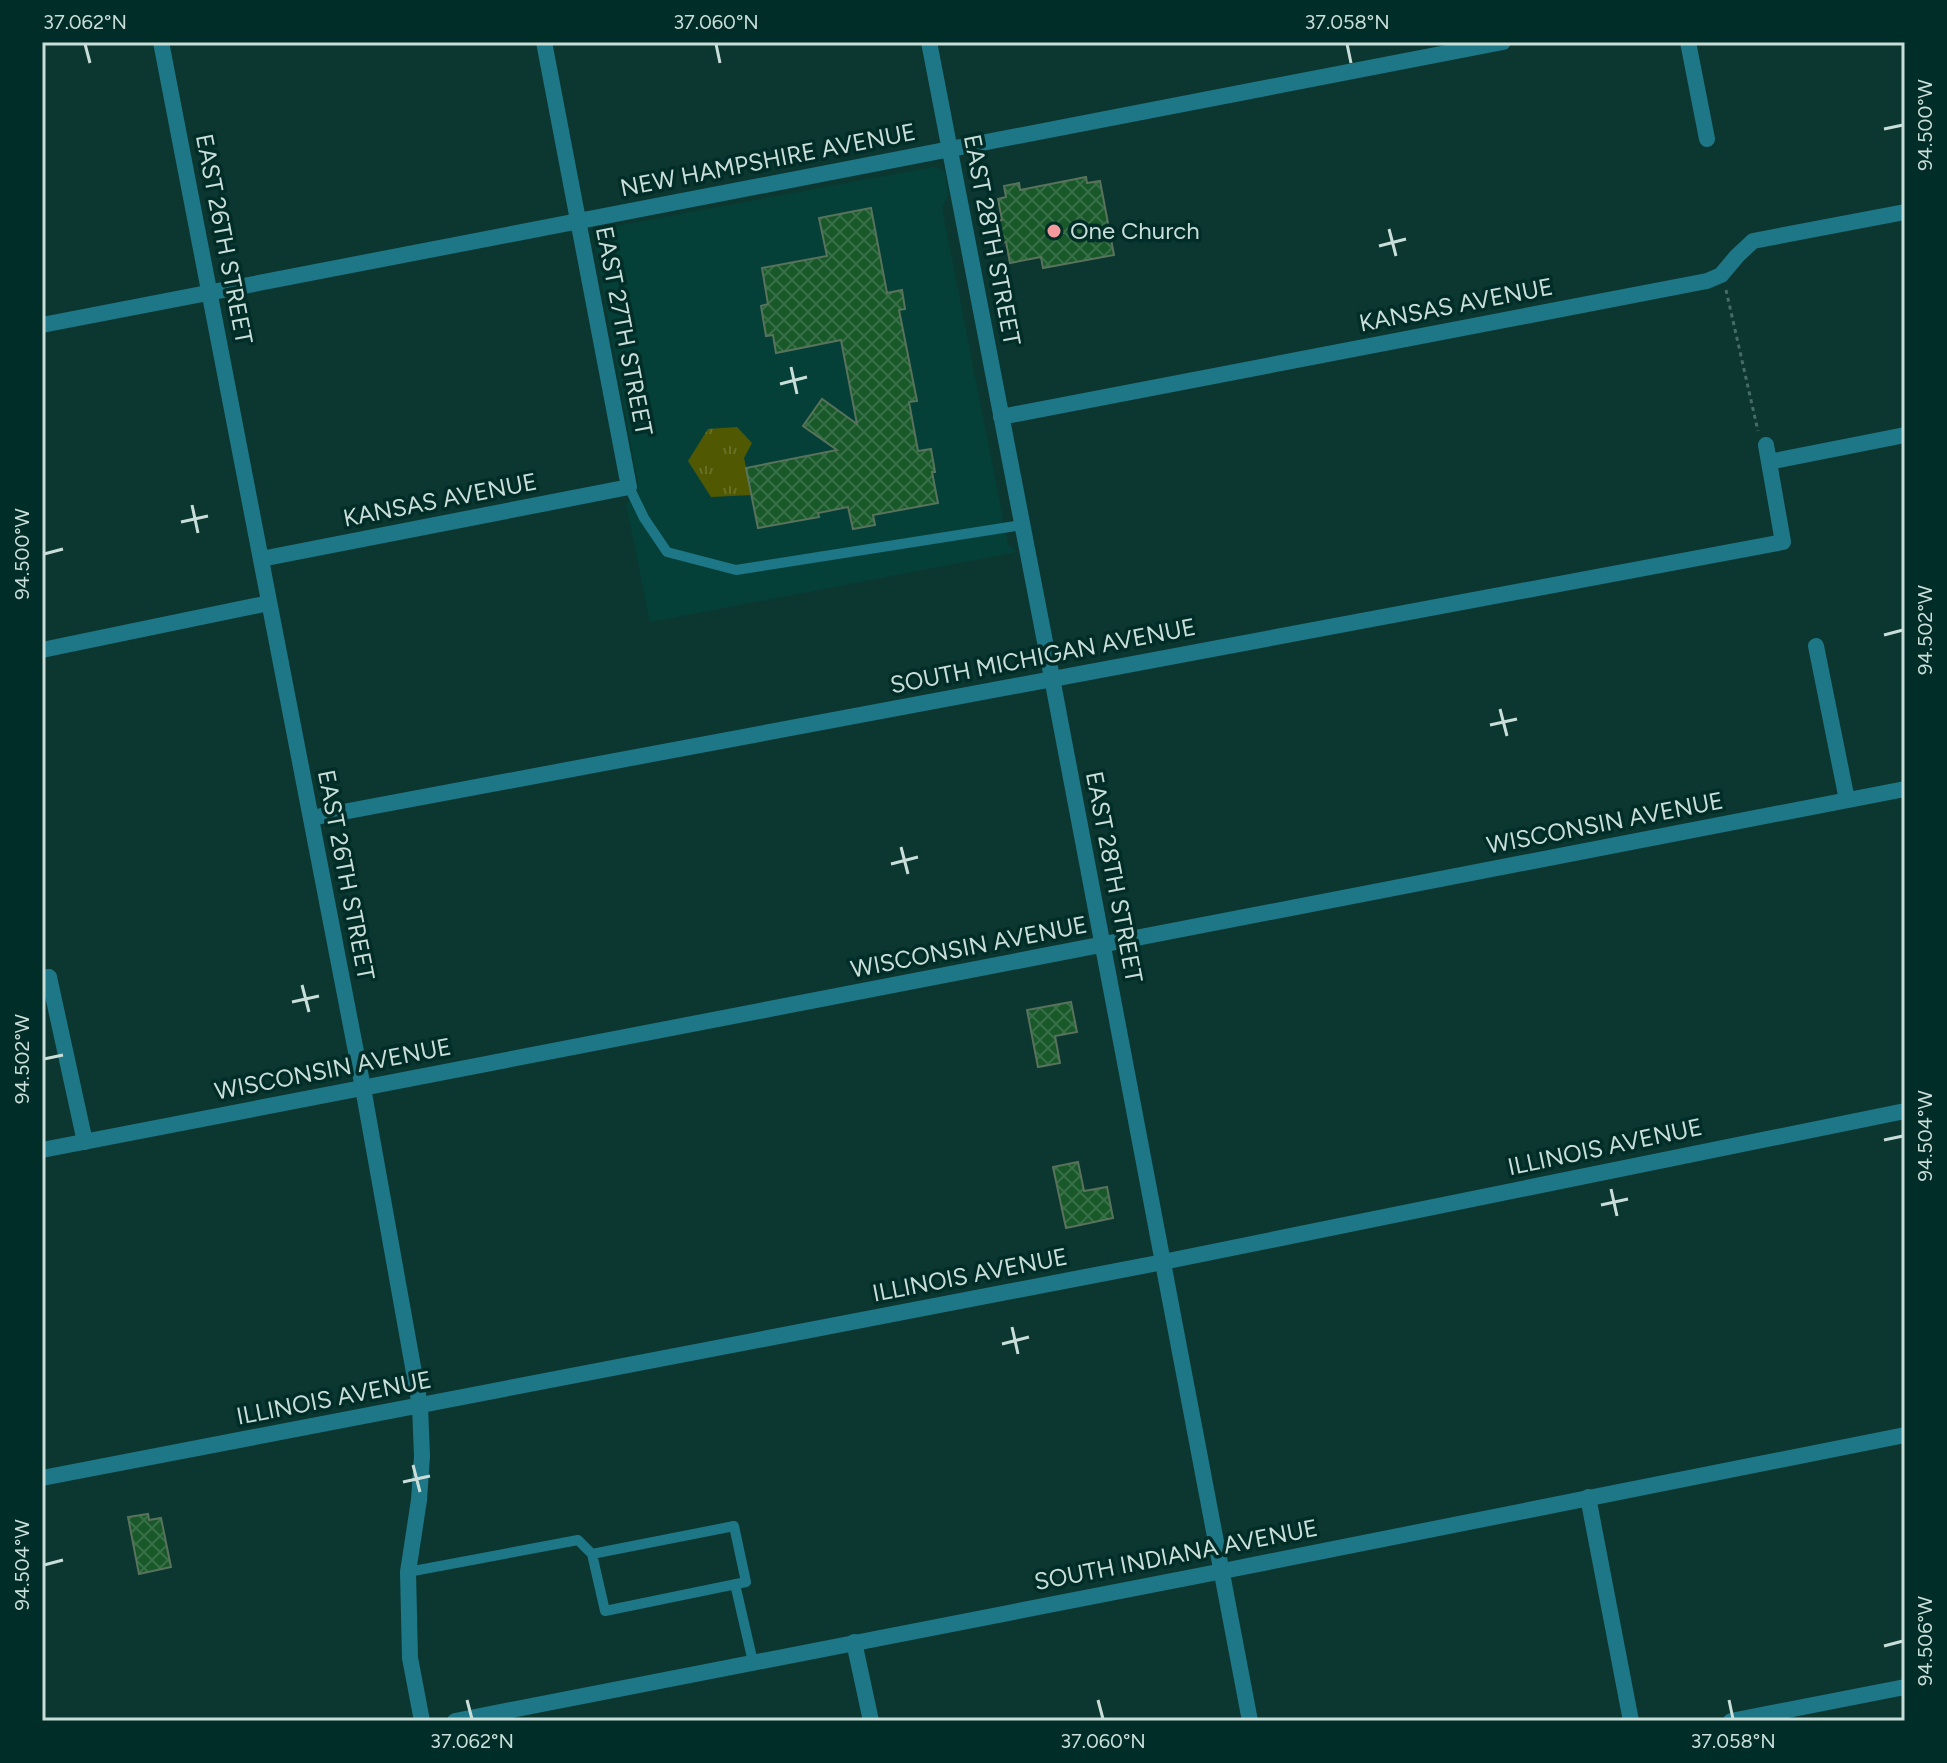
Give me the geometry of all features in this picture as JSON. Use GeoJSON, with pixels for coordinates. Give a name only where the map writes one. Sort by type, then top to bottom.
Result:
{"type":"FeatureCollection","features":[{"type":"Feature","properties":{"kind":"street","name":"EAST 26TH STREET"},"geometry":{"type":"LineString","coordinates":[[161,42],[363,1088],[420,1406],[419,1500],[408,1572],[410,1658],[422,1721]]}},
{"type":"Feature","properties":{"kind":"street","name":"EAST 27TH STREET"},"geometry":{"type":"LineString","coordinates":[[544,42],[629,487]]}},
{"type":"Feature","properties":{"kind":"street","name":"EAST 28TH STREET"},"geometry":{"type":"LineString","coordinates":[[929,42],[1250,1721]]}},
{"type":"Feature","properties":{"kind":"street","name":"NEW HAMPSHIRE AVENUE"},"geometry":{"type":"LineString","coordinates":[[42,325],[1503,42]]}},
{"type":"Feature","properties":{"kind":"street"},"geometry":{"type":"LineString","coordinates":[[1688,42],[1707,139]]}},
{"type":"Feature","properties":{"kind":"street"},"geometry":{"type":"LineString","coordinates":[[1721,275],[1753,241],[1905,212]]}},
{"type":"Feature","properties":{"kind":"street","name":"KANSAS AVENUE"},"geometry":{"type":"LineString","coordinates":[[1001,417],[1707,281],[1721,275]]}},
{"type":"Feature","properties":{"kind":"street"},"geometry":{"type":"LineString","coordinates":[[1766,445],[1769,462],[1905,435]]}},
{"type":"Feature","properties":{"kind":"street","name":"SOUTH MICHIGAN AVENUE"},"geometry":{"type":"LineString","coordinates":[[311,818],[1783,542],[1769,462]]}},
{"type":"Feature","properties":{"kind":"street","name":"KANSAS AVENUE"},"geometry":{"type":"LineString","coordinates":[[261,559],[629,487]]}},
{"type":"Feature","properties":{"kind":"street"},"geometry":{"type":"LineString","coordinates":[[42,650],[269,603]]}},
{"type":"Feature","properties":{"kind":"street"},"geometry":{"type":"LineString","coordinates":[[1816,646],[1847,800]]}},
{"type":"Feature","properties":{"kind":"street","name":"WISCONSIN AVENUE"},"geometry":{"type":"LineString","coordinates":[[42,1150],[1905,789]]}},
{"type":"Feature","properties":{"kind":"street"},"geometry":{"type":"LineString","coordinates":[[42,978],[49,977],[85,1142]]}},
{"type":"Feature","properties":{"kind":"street","name":"ILLINOIS AVENUE"},"geometry":{"type":"LineString","coordinates":[[42,1478],[1163,1262],[1905,1111]]}},
{"type":"Feature","properties":{"kind":"street","name":"SOUTH INDIANA AVENUE"},"geometry":{"type":"LineString","coordinates":[[455,1721],[1905,1435]]}},
{"type":"Feature","properties":{"kind":"street"},"geometry":{"type":"LineString","coordinates":[[1588,1497],[1631,1721]]}},
{"type":"Feature","properties":{"kind":"street"},"geometry":{"type":"LineString","coordinates":[[854,1642],[871,1721]]}},
{"type":"Feature","properties":{"kind":"street"},"geometry":{"type":"LineString","coordinates":[[1731,1721],[1905,1687]]}},
{"type":"Feature","properties":{"kind":"lane"},"geometry":{"type":"LineString","coordinates":[[629,487],[644,518],[667,552],[736,570],[1022,525]]}},
{"type":"Feature","properties":{"kind":"lane"},"geometry":{"type":"LineString","coordinates":[[408,1572],[578,1540],[592,1554],[605,1611],[746,1582],[734,1526],[592,1554]]}},
{"type":"Feature","properties":{"kind":"lane"},"geometry":{"type":"LineString","coordinates":[[735,1584],[753,1662]]}},
{"type":"Feature","properties":{"kind":"path"},"geometry":{"type":"LineString","coordinates":[[1721,275],[1758,432],[1766,445]]}},
{"type":"Feature","properties":{"kind":"shaded area"},"geometry":{"type":"Polygon","coordinates":[[[933,167],[945,173],[948,195],[942,208],[1008,545],[1017,552],[650,622],[626,504],[637,494],[638,484],[593,233],[600,229],[933,167]]]}},
{"type":"Feature","properties":{"kind":"green space"},"geometry":{"type":"Polygon","coordinates":[[[737,427],[752,443],[744,458],[752,495],[711,497],[688,461],[708,429],[737,427]]]}},
{"type":"Feature","properties":{"kind":"building","name":"One Church"},"geometry":{"type":"Polygon","coordinates":[[[1086,177],[1087,183],[1100,181],[1114,255],[1043,268],[1041,257],[1010,263],[1006,242],[1000,243],[996,221],[1002,220],[998,199],[1006,197],[1004,186],[1019,183],[1020,190],[1086,177]]]}},
{"type":"Feature","properties":{"kind":"building"},"geometry":{"type":"Polygon","coordinates":[[[871,208],[887,293],[902,290],[905,309],[899,310],[917,401],[909,402],[918,451],[931,449],[938,503],[873,515],[875,525],[853,529],[848,507],[818,513],[819,517],[758,528],[746,468],[837,450],[803,426],[822,399],[857,424],[841,340],[776,353],[773,335],[766,336],[761,306],[768,304],[762,268],[827,256],[819,218],[871,208]]]}},
{"type":"Feature","properties":{"kind":"building"},"geometry":{"type":"Polygon","coordinates":[[[1071,1002],[1077,1032],[1055,1036],[1060,1063],[1038,1067],[1027,1010],[1071,1002]]]}},
{"type":"Feature","properties":{"kind":"building"},"geometry":{"type":"Polygon","coordinates":[[[1078,1162],[1084,1191],[1107,1187],[1113,1218],[1066,1228],[1053,1167],[1078,1162]]]}},
{"type":"Feature","properties":{"kind":"building"},"geometry":{"type":"Polygon","coordinates":[[[148,1514],[149,1520],[161,1518],[171,1567],[139,1574],[128,1517],[148,1514]]]}},
{"type":"Feature","properties":{"kind":"place","name":"One Church"},"geometry":{"type":"Point","coordinates":[1054,231]}}]}
